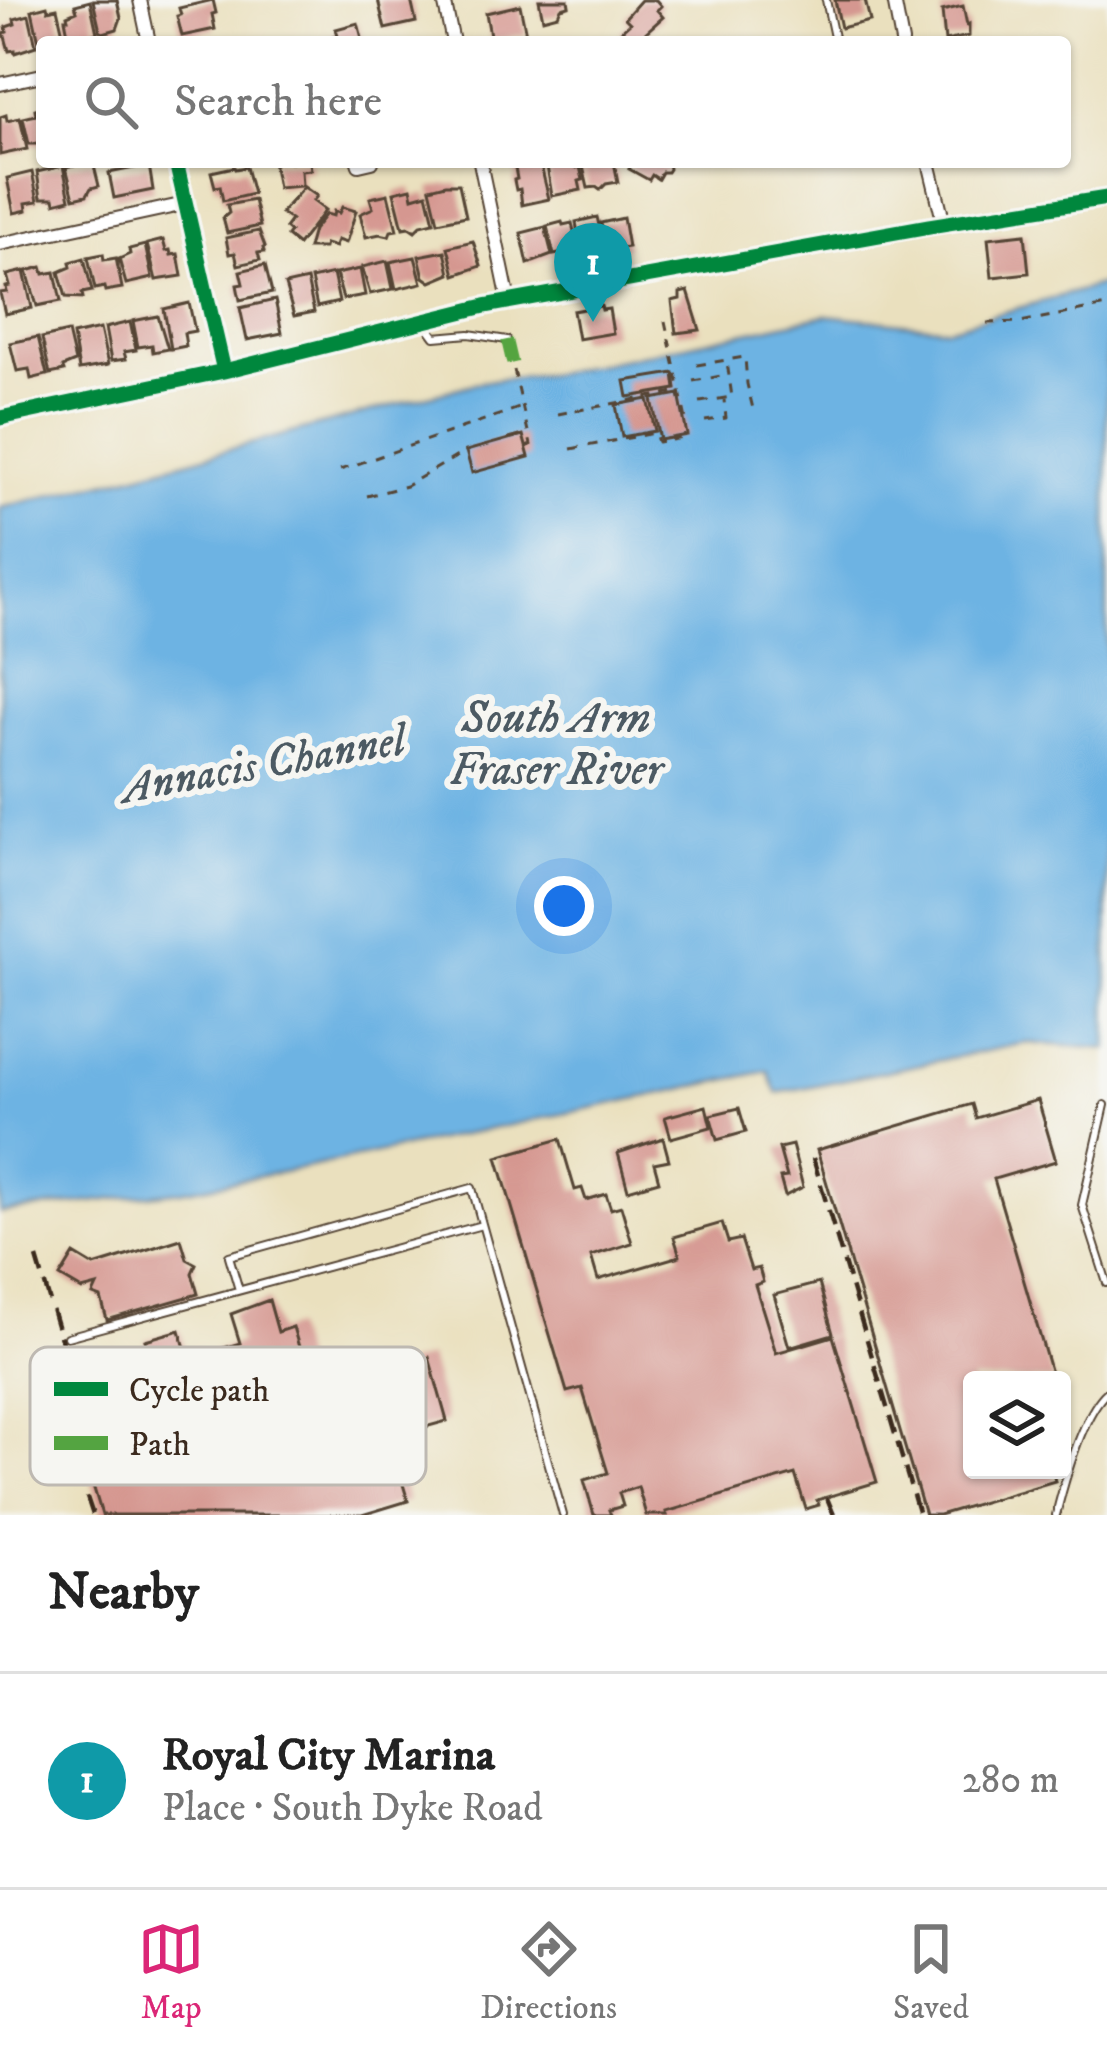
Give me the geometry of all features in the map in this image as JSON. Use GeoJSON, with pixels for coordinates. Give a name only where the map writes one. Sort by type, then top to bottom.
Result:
{"type":"FeatureCollection","features":[{"type":"Feature","properties":{"kind":"street"},"geometry":{"type":"LineString","coordinates":[[140,0],[148,36]]}},
{"type":"Feature","properties":{"kind":"street"},"geometry":{"type":"LineString","coordinates":[[444,0],[453,36]]}},
{"type":"Feature","properties":{"kind":"street"},"geometry":{"type":"LineString","coordinates":[[894,0],[901,36]]}},
{"type":"Feature","properties":{"kind":"street"},"geometry":{"type":"LineString","coordinates":[[0,84],[36,76]]}},
{"type":"Feature","properties":{"kind":"street"},"geometry":{"type":"LineString","coordinates":[[177,168],[224,370]]}},
{"type":"Feature","properties":{"kind":"street"},"geometry":{"type":"LineString","coordinates":[[481,168],[509,301]]}},
{"type":"Feature","properties":{"kind":"street"},"geometry":{"type":"LineString","coordinates":[[930,168],[944,224]]}},
{"type":"Feature","properties":{"kind":"street"},"geometry":{"type":"LineString","coordinates":[[0,418],[509,301],[1107,198]]}},
{"type":"Feature","properties":{"kind":"street"},"geometry":{"type":"LineString","coordinates":[[0,244],[185,204]]}},
{"type":"Feature","properties":{"kind":"lane"},"geometry":{"type":"LineString","coordinates":[[826,0],[834,36]]}},
{"type":"Feature","properties":{"kind":"lane"},"geometry":{"type":"LineString","coordinates":[[424,322],[435,337],[469,334],[507,340]]}},
{"type":"Feature","properties":{"kind":"lane"},"geometry":{"type":"LineString","coordinates":[[1105,1105],[1082,1205],[1107,1283]]}},
{"type":"Feature","properties":{"kind":"lane"},"geometry":{"type":"LineString","coordinates":[[239,1290],[229,1256],[472,1188],[563,1515]]}},
{"type":"Feature","properties":{"kind":"lane"},"geometry":{"type":"LineString","coordinates":[[67,1337],[482,1225]]}},
{"type":"Feature","properties":{"kind":"lane"},"geometry":{"type":"LineString","coordinates":[[1056,1515],[1096,1402],[1107,1392]]}},
{"type":"Feature","properties":{"kind":"path"},"geometry":{"type":"LineString","coordinates":[[987,323],[1020,322],[1107,306]]}},
{"type":"Feature","properties":{"kind":"path"},"geometry":{"type":"LineString","coordinates":[[665,321],[687,424]]}},
{"type":"Feature","properties":{"kind":"path"},"geometry":{"type":"LineString","coordinates":[[697,364],[745,357],[754,413]]}},
{"type":"Feature","properties":{"kind":"path"},"geometry":{"type":"LineString","coordinates":[[700,402],[732,397],[726,360]]}},
{"type":"Feature","properties":{"kind":"path"},"geometry":{"type":"LineString","coordinates":[[514,370],[531,445],[526,447]]}},
{"type":"Feature","properties":{"kind":"path"},"geometry":{"type":"LineString","coordinates":[[694,381],[728,374]]}},
{"type":"Feature","properties":{"kind":"path"},"geometry":{"type":"LineString","coordinates":[[558,414],[680,391]]}},
{"type":"Feature","properties":{"kind":"path"},"geometry":{"type":"LineString","coordinates":[[705,421],[726,418],[724,398]]}},
{"type":"Feature","properties":{"kind":"path"},"geometry":{"type":"LineString","coordinates":[[340,470],[522,407]]}},
{"type":"Feature","properties":{"kind":"path"},"geometry":{"type":"LineString","coordinates":[[571,449],[656,433],[658,442],[683,438]]}},
{"type":"Feature","properties":{"kind":"path"},"geometry":{"type":"LineString","coordinates":[[367,496],[406,486],[466,451]]}},
{"type":"Feature","properties":{"kind":"water","name":"South Arm Fraser River"},"geometry":{"type":"Polygon","coordinates":[[[1107,283],[1107,1049],[1026,1043],[777,1093],[768,1071],[181,1191],[0,1213],[0,508],[485,381],[551,374],[826,315],[948,328],[1107,283]]]}},
{"type":"Feature","properties":{"kind":"building"},"geometry":{"type":"Polygon","coordinates":[[[93,0],[117,0],[121,18],[117,29],[100,31],[93,0]]]}},
{"type":"Feature","properties":{"kind":"building"},"geometry":{"type":"Polygon","coordinates":[[[213,0],[215,29],[182,36],[179,8],[213,0]]]}},
{"type":"Feature","properties":{"kind":"building"},"geometry":{"type":"Polygon","coordinates":[[[378,0],[411,0],[416,22],[385,29],[378,0]]]}},
{"type":"Feature","properties":{"kind":"building"},"geometry":{"type":"Polygon","coordinates":[[[539,0],[568,0],[569,6],[543,19],[539,0]]]}},
{"type":"Feature","properties":{"kind":"building"},"geometry":{"type":"Polygon","coordinates":[[[641,0],[656,0],[663,17],[642,36],[620,32],[630,23],[625,18],[641,0]]]}},
{"type":"Feature","properties":{"kind":"building"},"geometry":{"type":"Polygon","coordinates":[[[835,0],[865,0],[870,21],[841,28],[835,0]]]}},
{"type":"Feature","properties":{"kind":"building"},"geometry":{"type":"Polygon","coordinates":[[[90,1],[97,33],[69,36],[65,19],[77,11],[75,5],[90,1]]]}},
{"type":"Feature","properties":{"kind":"building"},"geometry":{"type":"Polygon","coordinates":[[[520,5],[526,34],[490,36],[486,13],[520,5]]]}},
{"type":"Feature","properties":{"kind":"building"},"geometry":{"type":"Polygon","coordinates":[[[963,6],[969,36],[944,36],[942,11],[963,6]]]}},
{"type":"Feature","properties":{"kind":"building"},"geometry":{"type":"Polygon","coordinates":[[[57,8],[64,36],[38,36],[32,10],[57,8]]]}},
{"type":"Feature","properties":{"kind":"building"},"geometry":{"type":"Polygon","coordinates":[[[29,15],[36,46],[9,51],[6,27],[29,15]]]}},
{"type":"Feature","properties":{"kind":"building"},"geometry":{"type":"Polygon","coordinates":[[[358,23],[361,36],[334,36],[338,35],[336,29],[358,23]]]}},
{"type":"Feature","properties":{"kind":"building"},"geometry":{"type":"Polygon","coordinates":[[[6,115],[7,121],[20,118],[27,149],[0,155],[0,117],[6,115]]]}},
{"type":"Feature","properties":{"kind":"building"},"geometry":{"type":"Polygon","coordinates":[[[36,115],[36,144],[29,144],[23,118],[36,115]]]}},
{"type":"Feature","properties":{"kind":"building"},"geometry":{"type":"Polygon","coordinates":[[[63,168],[70,199],[55,203],[54,198],[41,198],[37,172],[63,168]]]}},
{"type":"Feature","properties":{"kind":"building"},"geometry":{"type":"Polygon","coordinates":[[[66,168],[94,168],[99,186],[74,198],[66,168]]]}},
{"type":"Feature","properties":{"kind":"building"},"geometry":{"type":"Polygon","coordinates":[[[149,168],[153,190],[114,198],[109,173],[149,168]]]}},
{"type":"Feature","properties":{"kind":"building"},"geometry":{"type":"Polygon","coordinates":[[[246,168],[253,194],[223,201],[211,172],[246,168]]]}},
{"type":"Feature","properties":{"kind":"building"},"geometry":{"type":"Polygon","coordinates":[[[274,168],[311,168],[301,171],[302,186],[278,188],[274,168]]]}},
{"type":"Feature","properties":{"kind":"building"},"geometry":{"type":"Polygon","coordinates":[[[515,168],[541,168],[549,199],[522,205],[515,168]]]}},
{"type":"Feature","properties":{"kind":"building"},"geometry":{"type":"Polygon","coordinates":[[[547,168],[580,168],[581,190],[552,196],[547,168]]]}},
{"type":"Feature","properties":{"kind":"building"},"geometry":{"type":"Polygon","coordinates":[[[583,168],[615,168],[618,182],[600,190],[588,188],[583,168]]]}},
{"type":"Feature","properties":{"kind":"building"},"geometry":{"type":"Polygon","coordinates":[[[669,168],[669,169],[649,180],[629,169],[669,168]]]}},
{"type":"Feature","properties":{"kind":"building"},"geometry":{"type":"Polygon","coordinates":[[[32,172],[38,201],[14,213],[7,178],[32,172]]]}},
{"type":"Feature","properties":{"kind":"building"},"geometry":{"type":"Polygon","coordinates":[[[459,184],[466,216],[438,222],[430,188],[459,184]]]}},
{"type":"Feature","properties":{"kind":"building"},"geometry":{"type":"Polygon","coordinates":[[[304,187],[325,210],[298,245],[287,236],[290,232],[285,228],[291,220],[281,213],[304,187]]]}},
{"type":"Feature","properties":{"kind":"building"},"geometry":{"type":"Polygon","coordinates":[[[411,188],[413,197],[427,193],[434,222],[415,231],[403,228],[394,192],[411,188]]]}},
{"type":"Feature","properties":{"kind":"building"},"geometry":{"type":"Polygon","coordinates":[[[388,194],[397,230],[389,236],[366,237],[360,214],[373,208],[370,198],[388,194]]]}},
{"type":"Feature","properties":{"kind":"building"},"geometry":{"type":"Polygon","coordinates":[[[254,200],[260,226],[227,233],[223,218],[229,213],[227,205],[254,200]]]}},
{"type":"Feature","properties":{"kind":"building"},"geometry":{"type":"Polygon","coordinates":[[[342,207],[356,211],[346,243],[337,240],[335,247],[308,248],[313,230],[326,214],[333,216],[342,207]]]}},
{"type":"Feature","properties":{"kind":"building"},"geometry":{"type":"Polygon","coordinates":[[[597,217],[604,247],[581,251],[576,222],[597,217]]]}},
{"type":"Feature","properties":{"kind":"building"},"geometry":{"type":"Polygon","coordinates":[[[623,218],[628,247],[607,250],[601,223],[623,218]]]}},
{"type":"Feature","properties":{"kind":"building"},"geometry":{"type":"Polygon","coordinates":[[[572,223],[578,250],[554,255],[547,226],[572,223]]]}},
{"type":"Feature","properties":{"kind":"building"},"geometry":{"type":"Polygon","coordinates":[[[545,227],[552,255],[528,264],[521,233],[545,227]]]}},
{"type":"Feature","properties":{"kind":"building"},"geometry":{"type":"Polygon","coordinates":[[[259,231],[265,247],[258,253],[260,260],[238,265],[235,253],[229,254],[226,238],[259,231]]]}},
{"type":"Feature","properties":{"kind":"building"},"geometry":{"type":"Polygon","coordinates":[[[1025,234],[1029,273],[992,277],[988,238],[1025,234]]]}},
{"type":"Feature","properties":{"kind":"building"},"geometry":{"type":"Polygon","coordinates":[[[163,240],[166,251],[178,254],[182,276],[156,280],[147,244],[163,240]]]}},
{"type":"Feature","properties":{"kind":"building"},"geometry":{"type":"Polygon","coordinates":[[[473,241],[481,266],[455,275],[448,247],[473,241]]]}},
{"type":"Feature","properties":{"kind":"building"},"geometry":{"type":"Polygon","coordinates":[[[145,245],[152,278],[126,284],[119,259],[130,254],[129,249],[145,245]]]}},
{"type":"Feature","properties":{"kind":"building"},"geometry":{"type":"Polygon","coordinates":[[[445,251],[450,274],[431,282],[424,277],[419,256],[445,251]]]}},
{"type":"Feature","properties":{"kind":"building"},"geometry":{"type":"Polygon","coordinates":[[[103,254],[104,260],[116,258],[122,288],[95,289],[88,257],[103,254]]]}},
{"type":"Feature","properties":{"kind":"building"},"geometry":{"type":"Polygon","coordinates":[[[415,257],[422,283],[396,289],[390,262],[415,257]]]}},
{"type":"Feature","properties":{"kind":"building"},"geometry":{"type":"Polygon","coordinates":[[[84,258],[92,291],[82,293],[83,298],[66,297],[59,272],[84,258]]]}},
{"type":"Feature","properties":{"kind":"building"},"geometry":{"type":"Polygon","coordinates":[[[387,261],[393,289],[370,294],[362,267],[387,261]]]}},
{"type":"Feature","properties":{"kind":"building"},"geometry":{"type":"Polygon","coordinates":[[[265,265],[272,293],[240,300],[240,271],[265,265]]]}},
{"type":"Feature","properties":{"kind":"building"},"geometry":{"type":"Polygon","coordinates":[[[42,267],[44,274],[55,272],[61,301],[37,306],[27,271],[42,267]]]}},
{"type":"Feature","properties":{"kind":"building"},"geometry":{"type":"Polygon","coordinates":[[[360,269],[365,295],[343,299],[336,274],[360,269]]]}},
{"type":"Feature","properties":{"kind":"building"},"geometry":{"type":"Polygon","coordinates":[[[24,271],[32,308],[5,314],[0,293],[10,286],[7,275],[24,271]]]}},
{"type":"Feature","properties":{"kind":"building"},"geometry":{"type":"Polygon","coordinates":[[[333,274],[339,302],[317,307],[311,279],[333,274]]]}},
{"type":"Feature","properties":{"kind":"building"},"geometry":{"type":"Polygon","coordinates":[[[307,280],[314,312],[294,316],[285,285],[307,280]]]}},
{"type":"Feature","properties":{"kind":"building"},"geometry":{"type":"Polygon","coordinates":[[[688,291],[700,330],[676,333],[672,301],[688,291]]]}},
{"type":"Feature","properties":{"kind":"building"},"geometry":{"type":"Polygon","coordinates":[[[275,300],[282,333],[247,340],[240,308],[275,300]]]}},
{"type":"Feature","properties":{"kind":"building"},"geometry":{"type":"Polygon","coordinates":[[[189,303],[195,331],[184,333],[186,346],[171,349],[164,309],[189,303]]]}},
{"type":"Feature","properties":{"kind":"building"},"geometry":{"type":"Polygon","coordinates":[[[609,309],[613,333],[578,339],[573,311],[609,309]]]}},
{"type":"Feature","properties":{"kind":"building"},"geometry":{"type":"Polygon","coordinates":[[[158,316],[168,349],[153,352],[152,345],[138,347],[133,321],[158,316]]]}},
{"type":"Feature","properties":{"kind":"building"},"geometry":{"type":"Polygon","coordinates":[[[130,322],[136,350],[124,352],[126,359],[111,361],[105,328],[130,322]]]}},
{"type":"Feature","properties":{"kind":"building"},"geometry":{"type":"Polygon","coordinates":[[[100,329],[108,365],[79,370],[73,335],[100,329]]]}},
{"type":"Feature","properties":{"kind":"building"},"geometry":{"type":"Polygon","coordinates":[[[68,332],[75,362],[50,374],[42,338],[68,332]]]}},
{"type":"Feature","properties":{"kind":"building"},"geometry":{"type":"Polygon","coordinates":[[[38,337],[47,375],[31,379],[29,369],[17,371],[10,343],[38,337]]]}},
{"type":"Feature","properties":{"kind":"building"},"geometry":{"type":"Polygon","coordinates":[[[674,373],[676,389],[628,397],[625,381],[674,373]]]}},
{"type":"Feature","properties":{"kind":"building"},"geometry":{"type":"Polygon","coordinates":[[[679,394],[687,435],[660,440],[652,399],[679,394]]]}},
{"type":"Feature","properties":{"kind":"building"},"geometry":{"type":"Polygon","coordinates":[[[648,399],[655,431],[622,437],[616,405],[648,399]]]}},
{"type":"Feature","properties":{"kind":"building"},"geometry":{"type":"Polygon","coordinates":[[[523,435],[529,457],[472,473],[466,451],[523,435]]]}},
{"type":"Feature","properties":{"kind":"building"},"geometry":{"type":"Polygon","coordinates":[[[1038,1100],[1056,1161],[994,1179],[1050,1371],[963,1371],[963,1479],[1055,1481],[925,1515],[817,1150],[972,1104],[976,1118],[1038,1100]]]}},
{"type":"Feature","properties":{"kind":"building"},"geometry":{"type":"Polygon","coordinates":[[[706,1106],[711,1127],[671,1138],[665,1117],[706,1106]]]}},
{"type":"Feature","properties":{"kind":"building"},"geometry":{"type":"Polygon","coordinates":[[[739,1108],[746,1132],[717,1140],[710,1115],[739,1108]]]}},
{"type":"Feature","properties":{"kind":"building"},"geometry":{"type":"Polygon","coordinates":[[[663,1138],[669,1160],[654,1163],[659,1181],[628,1190],[618,1153],[663,1138]]]}},
{"type":"Feature","properties":{"kind":"building"},"geometry":{"type":"Polygon","coordinates":[[[560,1139],[575,1190],[582,1188],[586,1200],[606,1194],[611,1209],[621,1206],[632,1243],[591,1256],[598,1280],[680,1256],[674,1237],[722,1223],[728,1242],[741,1239],[751,1270],[759,1268],[763,1282],[755,1285],[776,1353],[833,1336],[877,1482],[817,1500],[819,1505],[806,1509],[795,1474],[667,1515],[646,1515],[638,1487],[619,1493],[623,1506],[609,1510],[611,1515],[594,1515],[584,1480],[608,1473],[582,1388],[567,1392],[497,1157],[560,1139]]]}},
{"type":"Feature","properties":{"kind":"building"},"geometry":{"type":"Polygon","coordinates":[[[792,1145],[803,1187],[785,1196],[780,1178],[787,1177],[779,1148],[792,1145]]]}},
{"type":"Feature","properties":{"kind":"building"},"geometry":{"type":"Polygon","coordinates":[[[181,1239],[187,1259],[196,1264],[192,1273],[198,1294],[107,1320],[101,1298],[93,1295],[97,1286],[82,1290],[60,1277],[74,1254],[94,1266],[181,1239]]]}},
{"type":"Feature","properties":{"kind":"building"},"geometry":{"type":"Polygon","coordinates":[[[819,1283],[833,1334],[789,1347],[774,1295],[819,1283]]]}},
{"type":"Feature","properties":{"kind":"building"},"geometry":{"type":"Polygon","coordinates":[[[269,1300],[278,1332],[293,1327],[299,1347],[227,1347],[240,1343],[231,1314],[269,1300]]]}},
{"type":"Feature","properties":{"kind":"building"},"geometry":{"type":"Polygon","coordinates":[[[180,1330],[185,1347],[147,1347],[145,1340],[180,1330]]]}},
{"type":"Feature","properties":{"kind":"building"},"geometry":{"type":"Polygon","coordinates":[[[429,1357],[447,1421],[426,1427],[426,1358],[429,1357]]]}},
{"type":"Feature","properties":{"kind":"building"},"geometry":{"type":"Polygon","coordinates":[[[93,1485],[403,1485],[408,1501],[362,1515],[102,1515],[93,1485]]]}},
{"type":"Feature","properties":{"kind":"railway"},"geometry":{"type":"LineString","coordinates":[[813,1158],[919,1515]]}},
{"type":"Feature","properties":{"kind":"railway"},"geometry":{"type":"LineString","coordinates":[[37,1258],[63,1347]]}},
{"type":"Feature","properties":{"kind":"railway"},"geometry":{"type":"LineString","coordinates":[[83,1485],[93,1515]]}},
{"type":"Feature","properties":{"kind":"railway"},"geometry":{"type":"LineString","coordinates":[[827,1498],[834,1515]]}},
{"type":"Feature","properties":{"kind":"marked path"},"geometry":{"type":"LineString","coordinates":[[507,340],[514,370]]}},
{"type":"Feature","properties":{"kind":"cycle path"},"geometry":{"type":"LineString","coordinates":[[177,168],[224,371]]}},
{"type":"Feature","properties":{"kind":"cycle path"},"geometry":{"type":"LineString","coordinates":[[0,418],[224,371],[485,306],[1107,198]]}},
{"type":"Feature","properties":{"kind":"place","name":"Royal City Marina"},"geometry":{"type":"Point","coordinates":[593,322]}},
{"type":"Feature","properties":{"kind":"water label","name":"Annacis Channel"},"geometry":{"type":"Point","coordinates":[263,762]}}]}
